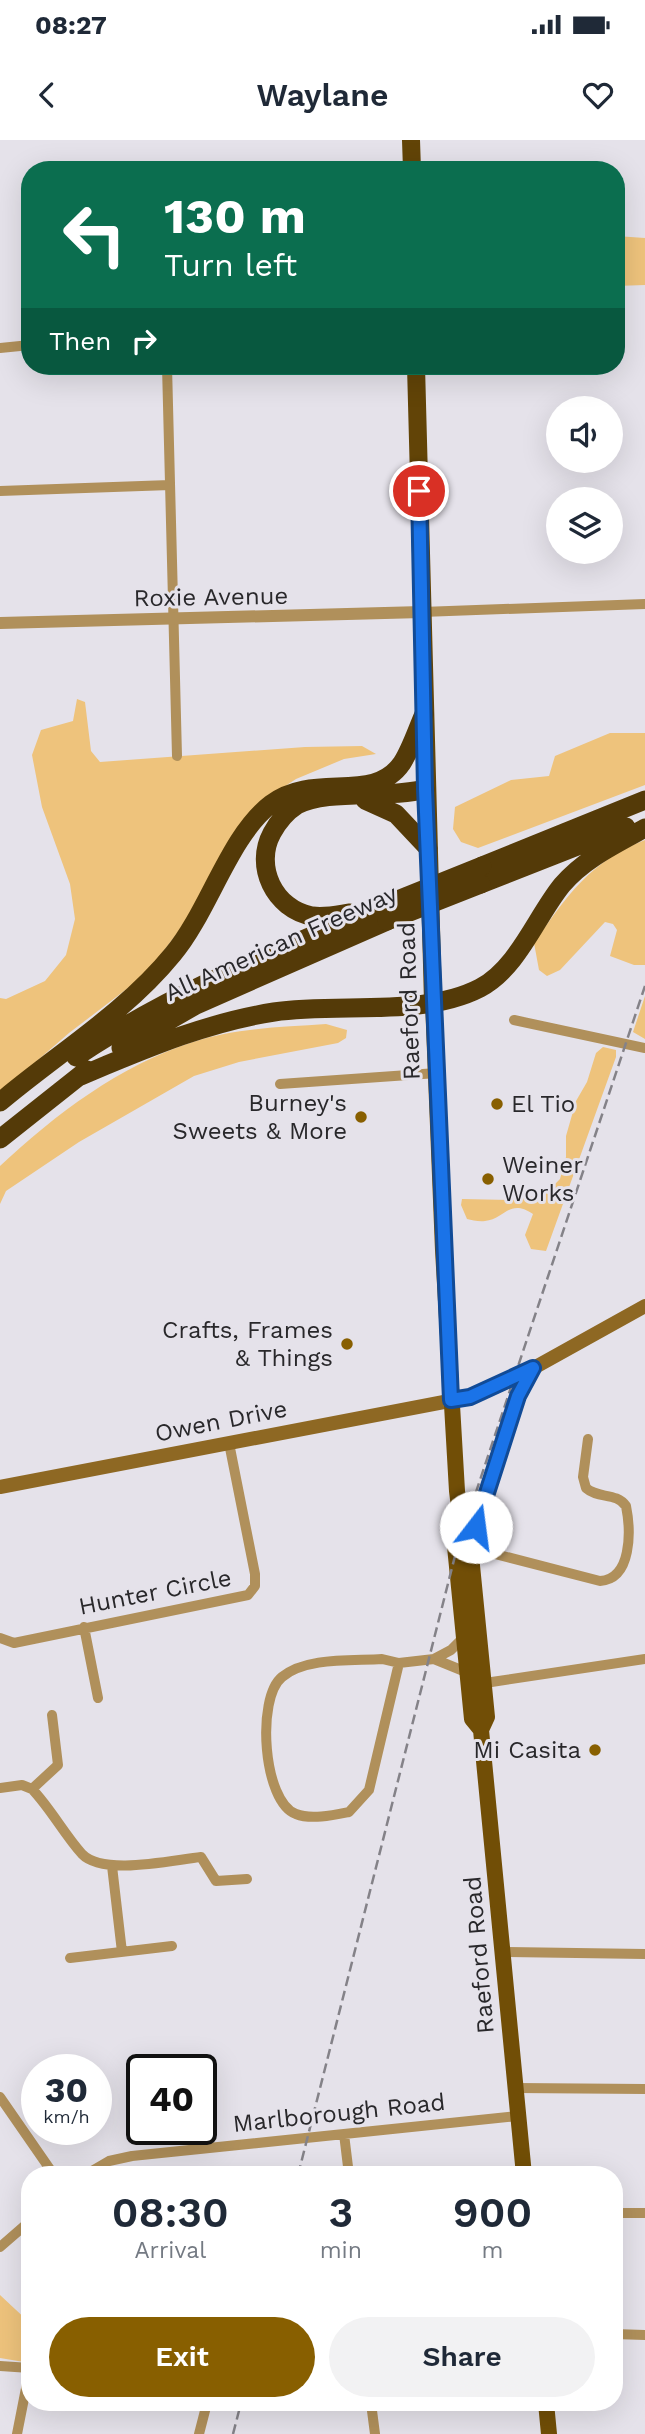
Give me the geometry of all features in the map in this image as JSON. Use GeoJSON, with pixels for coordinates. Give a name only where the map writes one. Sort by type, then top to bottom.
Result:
{"type":"FeatureCollection","features":[{"type":"Feature","properties":{"kind":"highway"},"geometry":{"type":"LineString","coordinates":[[411,140],[412,161]]}},
{"type":"Feature","properties":{"kind":"highway","name":"Raeford Road"},"geometry":{"type":"LineString","coordinates":[[416,375],[425,789],[433,1002]]}},
{"type":"Feature","properties":{"kind":"highway"},"geometry":{"type":"LineString","coordinates":[[363,792],[384,779],[403,761],[424,714]]}},
{"type":"Feature","properties":{"kind":"highway"},"geometry":{"type":"LineString","coordinates":[[386,913],[313,916],[284,901],[268,880],[265,850],[285,814],[299,804],[408,785],[425,789]]}},
{"type":"Feature","properties":{"kind":"highway"},"geometry":{"type":"LineString","coordinates":[[0,1102],[110,1016],[158,972],[187,937],[248,828],[271,804],[285,794],[315,786],[363,792],[397,814],[428,848]]}},
{"type":"Feature","properties":{"kind":"highway","name":"All American Freeway"},"geometry":{"type":"LineString","coordinates":[[482,875],[645,800]]}},
{"type":"Feature","properties":{"kind":"highway","name":"All American Freeway"},"geometry":{"type":"LineString","coordinates":[[0,1116],[42,1080],[150,1009],[251,962],[482,875],[645,820]]}},
{"type":"Feature","properties":{"kind":"highway"},"geometry":{"type":"LineString","coordinates":[[78,1077],[168,1038],[230,1020],[316,1008],[433,1002],[463,996],[494,978],[576,870],[645,828]]}},
{"type":"Feature","properties":{"kind":"highway","name":"All American Freeway"},"geometry":{"type":"LineString","coordinates":[[0,1139],[78,1077],[196,1005],[386,913]]}},
{"type":"Feature","properties":{"kind":"main road","name":"Raeford Road"},"geometry":{"type":"LineString","coordinates":[[433,1002],[451,1400],[459,1507],[467,1515],[472,1548],[487,1717],[481,1730],[523,2166]]}},
{"type":"Feature","properties":{"kind":"main road","name":"Owen Drive"},"geometry":{"type":"LineString","coordinates":[[0,1487],[470,1397],[533,1368],[645,1306]]}},
{"type":"Feature","properties":{"kind":"main road","name":"Raeford Road"},"geometry":{"type":"LineString","coordinates":[[459,1507],[452,1516],[466,1672],[472,1719],[481,1730]]}},
{"type":"Feature","properties":{"kind":"main road"},"geometry":{"type":"LineString","coordinates":[[547,2411],[549,2434]]}},
{"type":"Feature","properties":{"kind":"street"},"geometry":{"type":"LineString","coordinates":[[0,348],[21,346]]}},
{"type":"Feature","properties":{"kind":"street"},"geometry":{"type":"LineString","coordinates":[[167,375],[177,756]]}},
{"type":"Feature","properties":{"kind":"street"},"geometry":{"type":"LineString","coordinates":[[0,491],[170,485]]}},
{"type":"Feature","properties":{"kind":"street"},"geometry":{"type":"LineString","coordinates":[[422,612],[645,604]]}},
{"type":"Feature","properties":{"kind":"street","name":"Roxie Avenue"},"geometry":{"type":"LineString","coordinates":[[0,623],[422,612]]}},
{"type":"Feature","properties":{"kind":"street"},"geometry":{"type":"LineString","coordinates":[[514,1020],[645,1048]]}},
{"type":"Feature","properties":{"kind":"street"},"geometry":{"type":"LineString","coordinates":[[280,1084],[437,1073]]}},
{"type":"Feature","properties":{"kind":"street"},"geometry":{"type":"LineString","coordinates":[[533,1368],[514,1408],[481,1506],[472,1548],[600,1581],[611,1580],[621,1573],[625,1562],[626,1506],[618,1498],[596,1495],[586,1488],[583,1477],[589,1440]]}},
{"type":"Feature","properties":{"kind":"street","name":"Hunter Circle"},"geometry":{"type":"LineString","coordinates":[[0,1638],[14,1643],[84,1627],[243,1598],[252,1591],[256,1574],[229,1443]]}},
{"type":"Feature","properties":{"kind":"street"},"geometry":{"type":"LineString","coordinates":[[84,1627],[99,1699]]}},
{"type":"Feature","properties":{"kind":"street"},"geometry":{"type":"LineString","coordinates":[[399,1663],[369,1790],[349,1812],[308,1817],[287,1809],[274,1786],[264,1713],[271,1689],[282,1677],[310,1665],[382,1659],[399,1663],[434,1659],[451,1650],[463,1638]]}},
{"type":"Feature","properties":{"kind":"street"},"geometry":{"type":"LineString","coordinates":[[434,1659],[466,1672]]}},
{"type":"Feature","properties":{"kind":"street"},"geometry":{"type":"LineString","coordinates":[[485,1683],[645,1659]]}},
{"type":"Feature","properties":{"kind":"street"},"geometry":{"type":"LineString","coordinates":[[32,1789],[58,1765],[52,1715]]}},
{"type":"Feature","properties":{"kind":"street"},"geometry":{"type":"LineString","coordinates":[[0,1788],[22,1784],[32,1789],[82,1854],[97,1864],[112,1866],[201,1857],[216,1881],[247,1880]]}},
{"type":"Feature","properties":{"kind":"street"},"geometry":{"type":"LineString","coordinates":[[112,1866],[122,1952]]}},
{"type":"Feature","properties":{"kind":"street"},"geometry":{"type":"LineString","coordinates":[[70,1958],[172,1947]]}},
{"type":"Feature","properties":{"kind":"street"},"geometry":{"type":"LineString","coordinates":[[503,1952],[645,1954]]}},
{"type":"Feature","properties":{"kind":"street"},"geometry":{"type":"LineString","coordinates":[[516,2088],[645,2089]]}},
{"type":"Feature","properties":{"kind":"street"},"geometry":{"type":"LineString","coordinates":[[0,2097],[48,2166]]}},
{"type":"Feature","properties":{"kind":"street","name":"Marlborough Road"},"geometry":{"type":"LineString","coordinates":[[101,2166],[132,2156],[518,2116]]}},
{"type":"Feature","properties":{"kind":"street"},"geometry":{"type":"LineString","coordinates":[[344,2134],[348,2166]]}},
{"type":"Feature","properties":{"kind":"street"},"geometry":{"type":"LineString","coordinates":[[623,2213],[645,2213]]}},
{"type":"Feature","properties":{"kind":"street"},"geometry":{"type":"LineString","coordinates":[[0,2247],[21,2229]]}},
{"type":"Feature","properties":{"kind":"street"},"geometry":{"type":"LineString","coordinates":[[623,2334],[645,2335]]}},
{"type":"Feature","properties":{"kind":"street"},"geometry":{"type":"LineString","coordinates":[[0,2366],[21,2367]]}},
{"type":"Feature","properties":{"kind":"street"},"geometry":{"type":"LineString","coordinates":[[17,2434],[22,2411]]}},
{"type":"Feature","properties":{"kind":"street"},"geometry":{"type":"LineString","coordinates":[[199,2434],[205,2411]]}},
{"type":"Feature","properties":{"kind":"street"},"geometry":{"type":"LineString","coordinates":[[372,2411],[374,2434]]}},
{"type":"Feature","properties":{"kind":"shaded area"},"geometry":{"type":"Polygon","coordinates":[[[625,237],[645,238],[645,285],[625,286],[625,237]]]}},
{"type":"Feature","properties":{"kind":"shaded area"},"geometry":{"type":"Polygon","coordinates":[[[77,699],[85,702],[91,751],[100,762],[305,747],[362,746],[376,754],[344,759],[296,779],[258,804],[192,914],[145,975],[69,1033],[0,1093],[0,998],[6,999],[45,981],[66,955],[75,919],[70,884],[42,807],[32,755],[41,730],[73,721],[77,699]]]}},
{"type":"Feature","properties":{"kind":"shaded area"},"geometry":{"type":"Polygon","coordinates":[[[610,733],[645,733],[645,785],[478,848],[461,842],[453,829],[455,807],[511,780],[549,776],[555,756],[610,733]]]}},
{"type":"Feature","properties":{"kind":"shaded area"},"geometry":{"type":"Polygon","coordinates":[[[645,840],[645,965],[634,965],[610,956],[617,930],[613,924],[605,922],[560,970],[547,976],[539,970],[534,943],[557,910],[581,882],[609,858],[645,840]]]}},
{"type":"Feature","properties":{"kind":"shaded area"},"geometry":{"type":"Polygon","coordinates":[[[645,996],[645,1039],[633,1032],[645,996]]]}},
{"type":"Feature","properties":{"kind":"shaded area"},"geometry":{"type":"Polygon","coordinates":[[[326,1024],[347,1030],[346,1038],[338,1043],[239,1062],[194,1076],[79,1142],[6,1191],[0,1204],[0,1166],[67,1110],[114,1078],[166,1052],[209,1037],[259,1029],[326,1024]]]}},
{"type":"Feature","properties":{"kind":"shaded area"},"geometry":{"type":"Polygon","coordinates":[[[603,1047],[616,1050],[616,1057],[546,1251],[531,1249],[525,1235],[533,1214],[525,1210],[513,1209],[485,1221],[467,1219],[461,1205],[462,1199],[511,1200],[545,1194],[560,1179],[566,1157],[566,1136],[576,1101],[587,1082],[596,1053],[603,1047]]]}},
{"type":"Feature","properties":{"kind":"shaded area"},"geometry":{"type":"Polygon","coordinates":[[[0,2295],[21,2315],[21,2362],[0,2358],[0,2295]]]}},
{"type":"Feature","properties":{"kind":"railway"},"geometry":{"type":"LineString","coordinates":[[300,2166],[456,1552],[645,986]]}},
{"type":"Feature","properties":{"kind":"railway"},"geometry":{"type":"LineString","coordinates":[[233,2434],[239,2411]]}},
{"type":"Feature","properties":{"kind":"place","name":"El Tio"},"geometry":{"type":"Point","coordinates":[497,1104]}},
{"type":"Feature","properties":{"kind":"place","name":"Burney's Sweets & More"},"geometry":{"type":"Point","coordinates":[361,1117]}},
{"type":"Feature","properties":{"kind":"place","name":"Weiner Works"},"geometry":{"type":"Point","coordinates":[488,1179]}},
{"type":"Feature","properties":{"kind":"place","name":"Crafts, Frames & Things"},"geometry":{"type":"Point","coordinates":[347,1344]}},
{"type":"Feature","properties":{"kind":"place","name":"Mi Casita"},"geometry":{"type":"Point","coordinates":[595,1750]}},
{"type":"Feature","properties":{"kind":"route"},"geometry":{"type":"LineString","coordinates":[[419,491],[425,789],[451,1400],[470,1397],[512,1380],[533,1368],[518,1396],[476,1527]]}}]}
